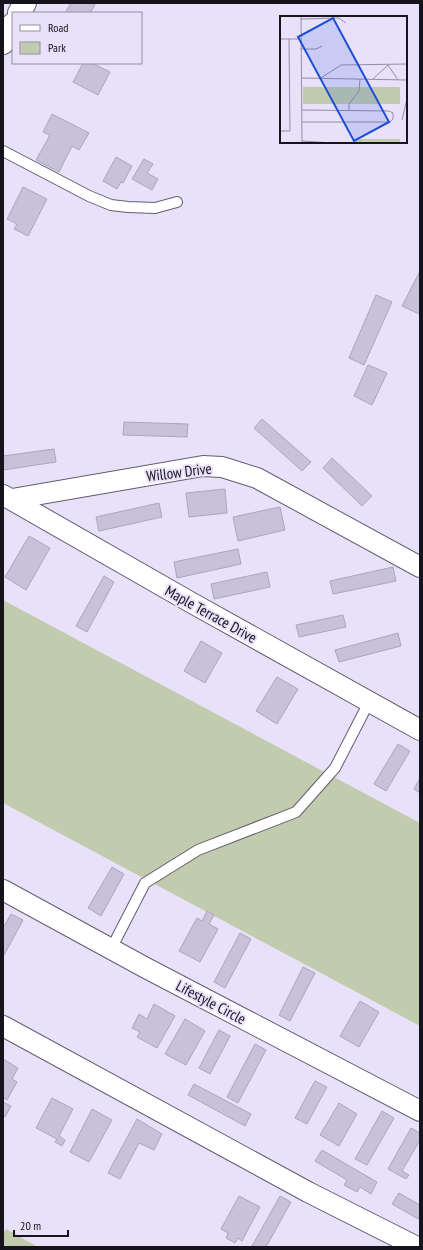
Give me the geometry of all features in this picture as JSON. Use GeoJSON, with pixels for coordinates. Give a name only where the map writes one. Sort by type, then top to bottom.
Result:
{"type":"FeatureCollection","features":[{"type":"Feature","properties":{"kind":"street"},"geometry":{"type":"LineString","coordinates":[[19,12],[25,3]]}},
{"type":"Feature","properties":{"kind":"street","name":"Willow Drive"},"geometry":{"type":"LineString","coordinates":[[7,497],[202,466],[222,467],[257,478],[420,567]]}},
{"type":"Feature","properties":{"kind":"street","name":"Maple Terrace Drive"},"geometry":{"type":"LineString","coordinates":[[7,497],[192,604],[420,730]]}},
{"type":"Feature","properties":{"kind":"street","name":"Lifestyle Circle"},"geometry":{"type":"LineString","coordinates":[[3,890],[111,949],[420,1111]]}},
{"type":"Feature","properties":{"kind":"street"},"geometry":{"type":"LineString","coordinates":[[3,1026],[308,1192],[417,1247]]}},
{"type":"Feature","properties":{"kind":"lane"},"geometry":{"type":"LineString","coordinates":[[3,151],[89,196],[111,205],[155,208],[177,202]]}},
{"type":"Feature","properties":{"kind":"lane"},"geometry":{"type":"LineString","coordinates":[[111,949],[145,882],[198,850],[296,812],[335,768],[369,702]]}},
{"type":"Feature","properties":{"kind":"green space"},"geometry":{"type":"Polygon","coordinates":[[[3,600],[420,823],[420,1026],[3,803],[3,600]]]}},
{"type":"Feature","properties":{"kind":"green space"},"geometry":{"type":"Polygon","coordinates":[[[6,1229],[38,1247],[3,1247],[3,1234],[6,1229]]]}},
{"type":"Feature","properties":{"kind":"building"},"geometry":{"type":"Polygon","coordinates":[[[71,3],[92,3],[95,5],[91,12],[66,12],[71,3]]]}},
{"type":"Feature","properties":{"kind":"building"},"geometry":{"type":"Polygon","coordinates":[[[82,64],[94,64],[110,72],[98,95],[73,82],[82,64]]]}},
{"type":"Feature","properties":{"kind":"building"},"geometry":{"type":"Polygon","coordinates":[[[52,114],[89,133],[79,150],[72,146],[59,172],[36,160],[50,135],[43,132],[52,114]]]}},
{"type":"Feature","properties":{"kind":"building"},"geometry":{"type":"Polygon","coordinates":[[[116,157],[132,166],[123,183],[121,182],[117,189],[103,181],[116,157]]]}},
{"type":"Feature","properties":{"kind":"building"},"geometry":{"type":"Polygon","coordinates":[[[144,159],[153,164],[147,173],[158,179],[152,190],[132,179],[144,159]]]}},
{"type":"Feature","properties":{"kind":"building"},"geometry":{"type":"Polygon","coordinates":[[[23,187],[47,199],[28,236],[14,229],[17,224],[7,219],[23,187]]]}},
{"type":"Feature","properties":{"kind":"building"},"geometry":{"type":"Polygon","coordinates":[[[420,271],[420,311],[419,314],[402,306],[420,271]]]}},
{"type":"Feature","properties":{"kind":"building"},"geometry":{"type":"Polygon","coordinates":[[[376,295],[392,302],[364,365],[349,358],[376,295]]]}},
{"type":"Feature","properties":{"kind":"building"},"geometry":{"type":"Polygon","coordinates":[[[368,365],[387,373],[372,405],[354,396],[368,365]]]}},
{"type":"Feature","properties":{"kind":"building"},"geometry":{"type":"Polygon","coordinates":[[[262,419],[311,462],[302,471],[254,428],[262,419]]]}},
{"type":"Feature","properties":{"kind":"building"},"geometry":{"type":"Polygon","coordinates":[[[124,422],[188,424],[187,437],[123,435],[124,422]]]}},
{"type":"Feature","properties":{"kind":"building"},"geometry":{"type":"Polygon","coordinates":[[[54,449],[56,462],[3,470],[3,456],[54,449]]]}},
{"type":"Feature","properties":{"kind":"building"},"geometry":{"type":"Polygon","coordinates":[[[332,458],[372,496],[362,506],[323,468],[332,458]]]}},
{"type":"Feature","properties":{"kind":"building"},"geometry":{"type":"Polygon","coordinates":[[[225,489],[227,513],[189,517],[186,493],[225,489]]]}},
{"type":"Feature","properties":{"kind":"building"},"geometry":{"type":"Polygon","coordinates":[[[159,503],[162,517],[99,531],[96,517],[159,503]]]}},
{"type":"Feature","properties":{"kind":"building"},"geometry":{"type":"Polygon","coordinates":[[[280,507],[285,530],[238,541],[233,517],[280,507]]]}},
{"type":"Feature","properties":{"kind":"building"},"geometry":{"type":"Polygon","coordinates":[[[29,536],[50,548],[26,590],[5,577],[29,536]]]}},
{"type":"Feature","properties":{"kind":"building"},"geometry":{"type":"Polygon","coordinates":[[[238,549],[241,564],[177,578],[174,562],[238,549]]]}},
{"type":"Feature","properties":{"kind":"building"},"geometry":{"type":"Polygon","coordinates":[[[393,567],[396,581],[333,594],[330,581],[393,567]]]}},
{"type":"Feature","properties":{"kind":"building"},"geometry":{"type":"Polygon","coordinates":[[[267,572],[270,587],[214,599],[211,584],[267,572]]]}},
{"type":"Feature","properties":{"kind":"building"},"geometry":{"type":"Polygon","coordinates":[[[104,576],[114,582],[87,632],[76,626],[104,576]]]}},
{"type":"Feature","properties":{"kind":"building"},"geometry":{"type":"Polygon","coordinates":[[[343,615],[346,627],[299,637],[296,625],[343,615]]]}},
{"type":"Feature","properties":{"kind":"building"},"geometry":{"type":"Polygon","coordinates":[[[398,633],[401,646],[339,662],[335,650],[398,633]]]}},
{"type":"Feature","properties":{"kind":"building"},"geometry":{"type":"Polygon","coordinates":[[[201,641],[222,653],[205,683],[184,671],[201,641]]]}},
{"type":"Feature","properties":{"kind":"building"},"geometry":{"type":"Polygon","coordinates":[[[277,677],[298,689],[277,724],[256,711],[277,677]]]}},
{"type":"Feature","properties":{"kind":"building"},"geometry":{"type":"Polygon","coordinates":[[[398,744],[410,751],[386,791],[374,784],[398,744]]]}},
{"type":"Feature","properties":{"kind":"building"},"geometry":{"type":"Polygon","coordinates":[[[420,778],[420,793],[414,789],[420,778]]]}},
{"type":"Feature","properties":{"kind":"building"},"geometry":{"type":"Polygon","coordinates":[[[112,867],[124,874],[101,916],[88,908],[112,867]]]}},
{"type":"Feature","properties":{"kind":"building"},"geometry":{"type":"Polygon","coordinates":[[[207,911],[214,915],[209,924],[218,929],[200,962],[179,951],[197,918],[202,921],[207,911]]]}},
{"type":"Feature","properties":{"kind":"building"},"geometry":{"type":"Polygon","coordinates":[[[11,914],[23,920],[3,957],[3,928],[11,914]]]}},
{"type":"Feature","properties":{"kind":"building"},"geometry":{"type":"Polygon","coordinates":[[[240,933],[251,939],[225,988],[214,982],[240,933]]]}},
{"type":"Feature","properties":{"kind":"building"},"geometry":{"type":"Polygon","coordinates":[[[303,967],[315,973],[290,1021],[279,1015],[303,967]]]}},
{"type":"Feature","properties":{"kind":"building"},"geometry":{"type":"Polygon","coordinates":[[[360,1001],[379,1012],[359,1047],[340,1036],[360,1001]]]}},
{"type":"Feature","properties":{"kind":"building"},"geometry":{"type":"Polygon","coordinates":[[[154,1004],[175,1016],[157,1048],[137,1037],[140,1032],[132,1028],[139,1014],[147,1019],[154,1004]]]}},
{"type":"Feature","properties":{"kind":"building"},"geometry":{"type":"Polygon","coordinates":[[[185,1019],[205,1031],[186,1065],[165,1054],[185,1019]]]}},
{"type":"Feature","properties":{"kind":"building"},"geometry":{"type":"Polygon","coordinates":[[[219,1030],[230,1036],[210,1074],[199,1068],[219,1030]]]}},
{"type":"Feature","properties":{"kind":"building"},"geometry":{"type":"Polygon","coordinates":[[[255,1044],[266,1050],[238,1103],[227,1097],[255,1044]]]}},
{"type":"Feature","properties":{"kind":"building"},"geometry":{"type":"Polygon","coordinates":[[[3,1059],[18,1068],[12,1079],[17,1082],[7,1100],[4,1098],[3,1099],[3,1059]]]}},
{"type":"Feature","properties":{"kind":"building"},"geometry":{"type":"Polygon","coordinates":[[[315,1081],[327,1087],[307,1124],[295,1118],[315,1081]]]}},
{"type":"Feature","properties":{"kind":"building"},"geometry":{"type":"Polygon","coordinates":[[[194,1084],[251,1114],[245,1126],[188,1095],[194,1084]]]}},
{"type":"Feature","properties":{"kind":"building"},"geometry":{"type":"Polygon","coordinates":[[[52,1098],[73,1109],[59,1136],[65,1140],[62,1146],[55,1142],[57,1139],[36,1128],[52,1098]]]}},
{"type":"Feature","properties":{"kind":"building"},"geometry":{"type":"Polygon","coordinates":[[[3,1102],[11,1106],[5,1117],[3,1115],[3,1102]]]}},
{"type":"Feature","properties":{"kind":"building"},"geometry":{"type":"Polygon","coordinates":[[[339,1103],[357,1114],[339,1146],[320,1135],[339,1103]]]}},
{"type":"Feature","properties":{"kind":"building"},"geometry":{"type":"Polygon","coordinates":[[[92,1109],[112,1120],[89,1162],[70,1152],[92,1109]]]}},
{"type":"Feature","properties":{"kind":"building"},"geometry":{"type":"Polygon","coordinates":[[[382,1111],[394,1118],[367,1165],[355,1159],[382,1111]]]}},
{"type":"Feature","properties":{"kind":"building"},"geometry":{"type":"Polygon","coordinates":[[[137,1119],[162,1134],[154,1150],[139,1143],[120,1179],[108,1173],[137,1119]]]}},
{"type":"Feature","properties":{"kind":"building"},"geometry":{"type":"Polygon","coordinates":[[[411,1128],[420,1133],[420,1140],[402,1171],[409,1175],[406,1179],[388,1169],[411,1128]]]}},
{"type":"Feature","properties":{"kind":"building"},"geometry":{"type":"Polygon","coordinates":[[[322,1150],[377,1182],[371,1194],[360,1187],[357,1192],[344,1185],[347,1180],[315,1161],[322,1150]]]}},
{"type":"Feature","properties":{"kind":"building"},"geometry":{"type":"Polygon","coordinates":[[[399,1193],[420,1205],[420,1220],[392,1204],[399,1193]]]}},
{"type":"Feature","properties":{"kind":"building"},"geometry":{"type":"Polygon","coordinates":[[[239,1196],[260,1207],[242,1241],[238,1238],[235,1243],[226,1238],[228,1233],[221,1229],[239,1196]]]}},
{"type":"Feature","properties":{"kind":"building"},"geometry":{"type":"Polygon","coordinates":[[[280,1196],[291,1202],[266,1247],[252,1246],[280,1196]]]}}]}
